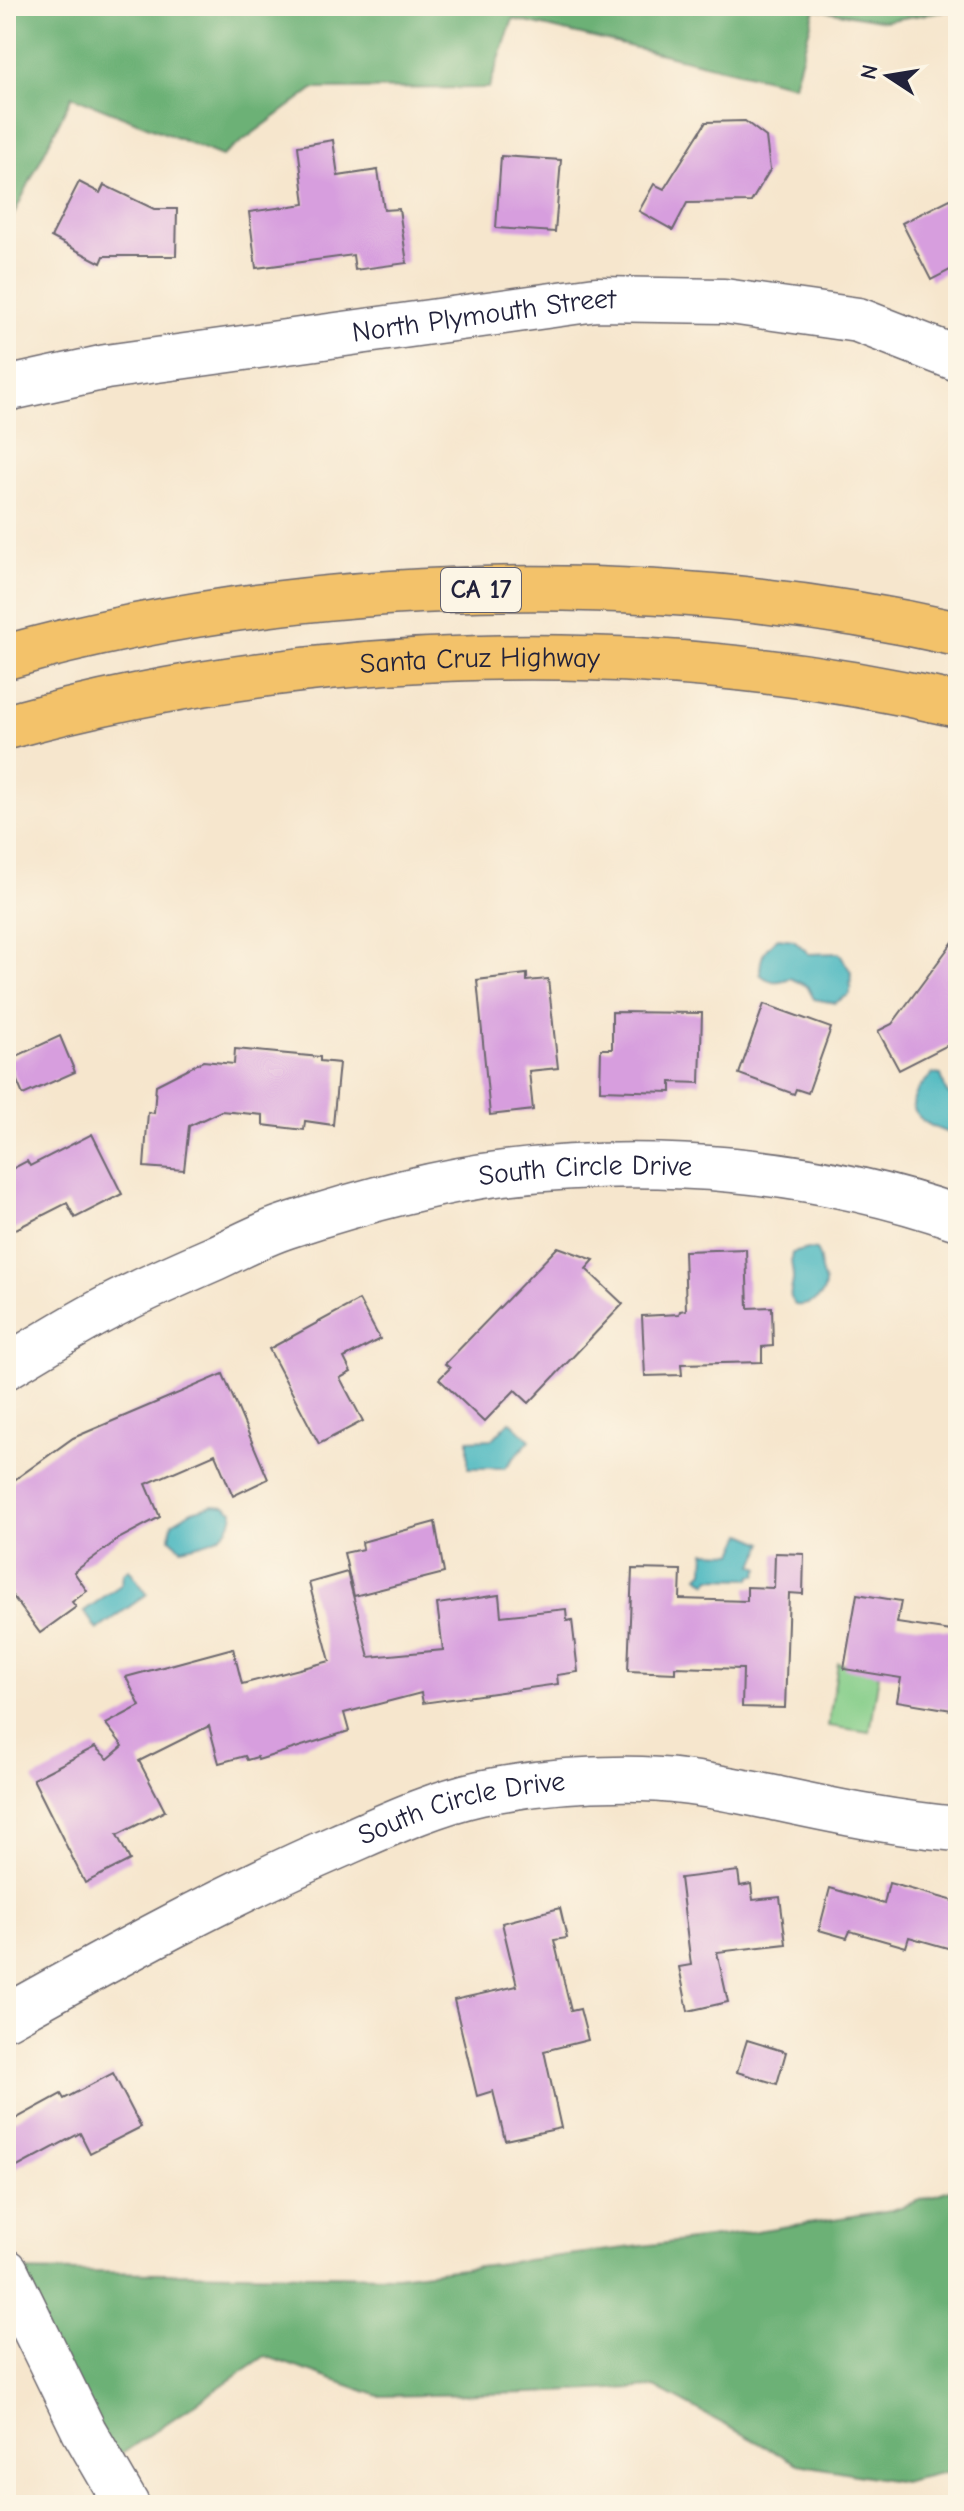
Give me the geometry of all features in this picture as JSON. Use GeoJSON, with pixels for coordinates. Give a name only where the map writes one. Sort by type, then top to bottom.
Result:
{"type":"FeatureCollection","features":[{"type":"Feature","properties":{"kind":"highway","name":"CA 17"},"geometry":{"type":"LineString","coordinates":[[6,657],[180,619],[346,597],[433,591],[531,589],[684,594],[858,615],[958,634]]}},
{"type":"Feature","properties":{"kind":"highway","name":"Santa Cruz Highway"},"geometry":{"type":"LineString","coordinates":[[6,727],[133,697],[239,679],[373,662],[535,657],[696,665],[857,686],[958,705]]}},
{"type":"Feature","properties":{"kind":"street","name":"North Plymouth Street"},"geometry":{"type":"LineString","coordinates":[[6,389],[106,367],[596,299],[724,301],[858,320],[958,359]]}},
{"type":"Feature","properties":{"kind":"street","name":"South Circle Drive"},"geometry":{"type":"LineString","coordinates":[[6,1367],[101,1311],[284,1227],[408,1191],[503,1173],[678,1165],[713,1168],[844,1186],[958,1218]]}},
{"type":"Feature","properties":{"kind":"street","name":"South Circle Drive"},"geometry":{"type":"LineString","coordinates":[[6,2017],[163,1930],[298,1864],[389,1824],[478,1794],[544,1783],[666,1780],[720,1787],[855,1815],[958,1829]]}},
{"type":"Feature","properties":{"kind":"street"},"geometry":{"type":"LineString","coordinates":[[6,2271],[84,2431],[127,2505]]}},
{"type":"Feature","properties":{"kind":"green space"},"geometry":{"type":"Polygon","coordinates":[[[6,6],[958,6],[958,9],[885,21],[815,9],[794,85],[513,19],[489,88],[313,89],[222,156],[72,96],[6,230],[6,6]]]}},
{"type":"Feature","properties":{"kind":"green space"},"geometry":{"type":"Polygon","coordinates":[[[838,1663],[879,1674],[870,1732],[828,1726],[838,1663]]]}},
{"type":"Feature","properties":{"kind":"green space"},"geometry":{"type":"Polygon","coordinates":[[[958,2187],[958,2469],[902,2482],[798,2464],[655,2387],[379,2396],[265,2356],[108,2463],[6,2271],[397,2276],[724,2236],[892,2210],[958,2187]]]}},
{"type":"Feature","properties":{"kind":"water"},"geometry":{"type":"Polygon","coordinates":[[[778,938],[794,940],[809,954],[839,953],[851,972],[850,994],[835,1003],[814,999],[807,986],[790,978],[774,981],[760,974],[766,949],[778,938]]]}},
{"type":"Feature","properties":{"kind":"water"},"geometry":{"type":"Polygon","coordinates":[[[933,1074],[941,1075],[947,1092],[958,1100],[958,1136],[932,1126],[916,1114],[913,1106],[915,1096],[933,1074]]]}},
{"type":"Feature","properties":{"kind":"water"},"geometry":{"type":"Polygon","coordinates":[[[816,1250],[819,1255],[825,1288],[815,1300],[805,1305],[795,1305],[791,1295],[792,1253],[816,1250]]]}},
{"type":"Feature","properties":{"kind":"water"},"geometry":{"type":"Polygon","coordinates":[[[510,1421],[530,1440],[505,1468],[468,1468],[468,1440],[493,1439],[510,1421]]]}},
{"type":"Feature","properties":{"kind":"water"},"geometry":{"type":"Polygon","coordinates":[[[213,1505],[225,1506],[233,1511],[228,1528],[222,1534],[181,1548],[170,1538],[172,1523],[192,1511],[213,1505]]]}},
{"type":"Feature","properties":{"kind":"water"},"geometry":{"type":"Polygon","coordinates":[[[743,1534],[764,1543],[754,1565],[760,1568],[757,1575],[752,1575],[751,1579],[711,1578],[707,1583],[699,1576],[704,1571],[705,1552],[734,1553],[743,1534]]]}},
{"type":"Feature","properties":{"kind":"water"},"geometry":{"type":"Polygon","coordinates":[[[129,1569],[147,1594],[97,1630],[84,1611],[122,1584],[123,1573],[129,1569]]]}},
{"type":"Feature","properties":{"kind":"building"},"geometry":{"type":"Polygon","coordinates":[[[745,121],[766,137],[770,170],[751,202],[687,203],[673,230],[639,211],[654,184],[664,189],[706,122],[745,121]]]}},
{"type":"Feature","properties":{"kind":"building"},"geometry":{"type":"Polygon","coordinates":[[[333,140],[338,176],[378,170],[384,210],[399,209],[407,263],[355,270],[353,255],[256,268],[249,212],[305,204],[298,146],[333,140]]]}},
{"type":"Feature","properties":{"kind":"building"},"geometry":{"type":"Polygon","coordinates":[[[501,156],[561,160],[555,232],[496,228],[501,156]]]}},
{"type":"Feature","properties":{"kind":"building"},"geometry":{"type":"Polygon","coordinates":[[[79,182],[100,193],[104,185],[154,209],[177,209],[176,256],[104,256],[101,263],[51,237],[79,182]]]}},
{"type":"Feature","properties":{"kind":"building"},"geometry":{"type":"Polygon","coordinates":[[[958,195],[958,266],[931,280],[902,223],[958,195]]]}},
{"type":"Feature","properties":{"kind":"building"},"geometry":{"type":"Polygon","coordinates":[[[958,935],[958,1040],[899,1070],[878,1031],[892,1024],[958,935]]]}},
{"type":"Feature","properties":{"kind":"building"},"geometry":{"type":"Polygon","coordinates":[[[527,974],[527,981],[548,979],[558,1068],[529,1071],[533,1110],[490,1115],[477,980],[527,974]]]}},
{"type":"Feature","properties":{"kind":"building"},"geometry":{"type":"Polygon","coordinates":[[[764,1004],[831,1028],[808,1093],[796,1089],[794,1094],[739,1074],[764,1004]]]}},
{"type":"Feature","properties":{"kind":"building"},"geometry":{"type":"Polygon","coordinates":[[[612,1012],[702,1013],[700,1083],[671,1082],[671,1092],[600,1090],[601,1049],[612,1049],[612,1012]]]}},
{"type":"Feature","properties":{"kind":"building"},"geometry":{"type":"Polygon","coordinates":[[[60,1036],[75,1072],[23,1095],[8,1060],[60,1036]]]}},
{"type":"Feature","properties":{"kind":"building"},"geometry":{"type":"Polygon","coordinates":[[[235,1049],[320,1057],[320,1061],[339,1063],[333,1125],[305,1121],[304,1130],[263,1125],[263,1115],[221,1111],[189,1126],[184,1170],[144,1167],[148,1112],[154,1113],[156,1085],[203,1061],[234,1064],[235,1049]]]}},
{"type":"Feature","properties":{"kind":"building"},"geometry":{"type":"Polygon","coordinates":[[[92,1134],[122,1194],[75,1218],[67,1203],[6,1234],[6,1172],[27,1161],[30,1166],[92,1134]]]}},
{"type":"Feature","properties":{"kind":"building"},"geometry":{"type":"Polygon","coordinates":[[[558,1247],[594,1260],[586,1269],[623,1304],[529,1403],[515,1390],[484,1422],[439,1379],[450,1368],[445,1364],[558,1247]]]}},
{"type":"Feature","properties":{"kind":"building"},"geometry":{"type":"Polygon","coordinates":[[[746,1249],[748,1308],[772,1307],[773,1346],[762,1347],[762,1362],[681,1364],[682,1375],[645,1376],[642,1316],[679,1314],[686,1310],[684,1251],[746,1249]]]}},
{"type":"Feature","properties":{"kind":"building"},"geometry":{"type":"Polygon","coordinates":[[[359,1300],[380,1339],[344,1358],[351,1372],[340,1378],[363,1421],[319,1444],[269,1349],[359,1300]]]}},
{"type":"Feature","properties":{"kind":"building"},"geometry":{"type":"Polygon","coordinates":[[[223,1374],[268,1479],[233,1496],[215,1454],[146,1484],[160,1517],[120,1538],[74,1572],[87,1591],[72,1602],[76,1607],[40,1633],[6,1587],[6,1486],[73,1438],[223,1374]]]}},
{"type":"Feature","properties":{"kind":"building"},"geometry":{"type":"Polygon","coordinates":[[[435,1522],[444,1573],[354,1596],[344,1553],[363,1549],[362,1542],[435,1522]]]}},
{"type":"Feature","properties":{"kind":"building"},"geometry":{"type":"Polygon","coordinates":[[[775,1553],[804,1554],[803,1594],[789,1593],[785,1708],[742,1707],[743,1669],[675,1667],[675,1673],[628,1671],[632,1569],[681,1570],[680,1599],[747,1601],[747,1587],[774,1588],[775,1553]]]}},
{"type":"Feature","properties":{"kind":"building"},"geometry":{"type":"Polygon","coordinates":[[[347,1572],[369,1657],[443,1650],[437,1604],[499,1595],[501,1616],[566,1609],[567,1621],[572,1620],[578,1672],[557,1675],[558,1684],[423,1703],[421,1693],[344,1713],[349,1731],[258,1760],[257,1757],[247,1760],[245,1756],[219,1763],[209,1726],[139,1761],[165,1811],[117,1835],[130,1860],[85,1883],[33,1779],[95,1747],[108,1759],[123,1746],[106,1724],[140,1706],[126,1677],[233,1648],[242,1684],[330,1661],[309,1583],[347,1572]]]}},
{"type":"Feature","properties":{"kind":"building"},"geometry":{"type":"Polygon","coordinates":[[[857,1594],[901,1601],[897,1623],[958,1632],[958,1711],[897,1701],[901,1678],[844,1669],[857,1594]]]}},
{"type":"Feature","properties":{"kind":"building"},"geometry":{"type":"Polygon","coordinates":[[[738,1871],[740,1886],[751,1884],[753,1900],[780,1897],[786,1944],[717,1952],[728,2002],[688,2011],[679,1967],[691,1965],[680,1878],[738,1871]]]}},
{"type":"Feature","properties":{"kind":"building"},"geometry":{"type":"Polygon","coordinates":[[[889,1883],[958,1902],[958,1951],[909,1937],[906,1947],[850,1931],[847,1938],[819,1930],[830,1888],[884,1904],[889,1883]]]}},
{"type":"Feature","properties":{"kind":"building"},"geometry":{"type":"Polygon","coordinates":[[[560,1908],[567,1938],[554,1940],[571,2011],[580,2009],[588,2040],[544,2051],[561,2128],[505,2140],[493,2091],[477,2096],[454,2000],[517,1986],[502,1923],[560,1908]]]}},
{"type":"Feature","properties":{"kind":"building"},"geometry":{"type":"Polygon","coordinates":[[[747,2040],[786,2052],[777,2084],[737,2072],[747,2040]]]}},
{"type":"Feature","properties":{"kind":"building"},"geometry":{"type":"Polygon","coordinates":[[[113,2073],[141,2127],[90,2153],[80,2133],[6,2173],[6,2124],[61,2094],[64,2099],[113,2073]]]}}]}
